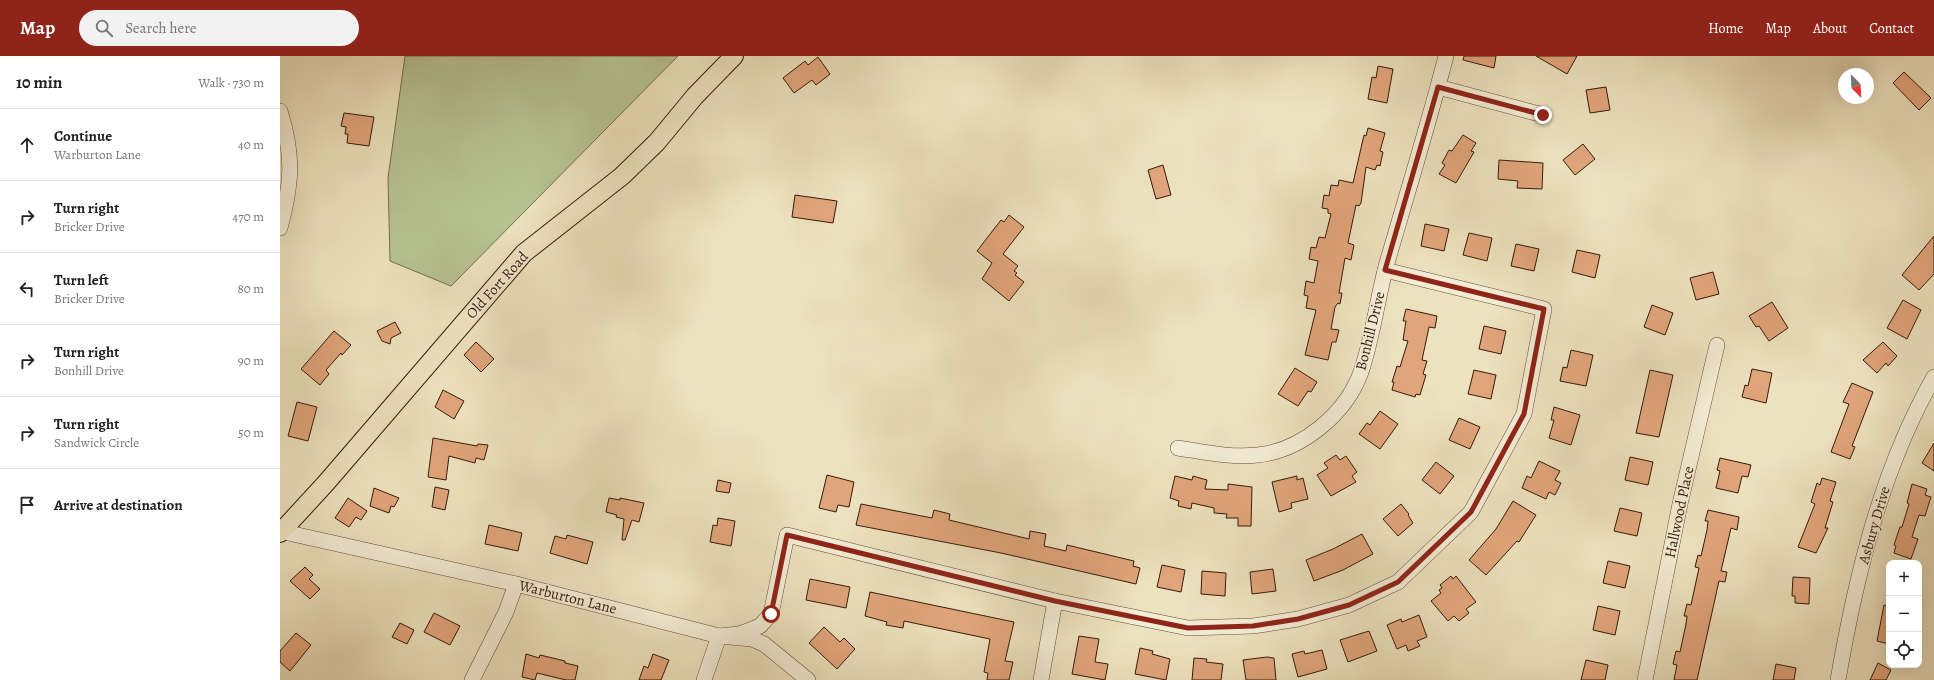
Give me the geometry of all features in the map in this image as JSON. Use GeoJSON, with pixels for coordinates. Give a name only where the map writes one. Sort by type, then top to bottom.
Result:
{"type":"FeatureCollection","features":[{"type":"Feature","properties":{"kind":"main road","name":"Old Fort Road"},"geometry":{"type":"LineString","coordinates":[[280,532],[326,483],[524,253],[627,171],[657,142],[695,96],[734,56]]}},
{"type":"Feature","properties":{"kind":"street","name":"Bonhill Drive"},"geometry":{"type":"LineString","coordinates":[[1178,448],[1232,455],[1257,455],[1280,449],[1300,440],[1319,428],[1335,413],[1349,396],[1361,373],[1385,270],[1446,56]]}},
{"type":"Feature","properties":{"kind":"street"},"geometry":{"type":"LineString","coordinates":[[1438,87],[1543,115]]}},
{"type":"Feature","properties":{"kind":"street"},"geometry":{"type":"LineString","coordinates":[[280,111],[289,145],[290,176],[280,228]]}},
{"type":"Feature","properties":{"kind":"street"},"geometry":{"type":"LineString","coordinates":[[1041,680],[1055,601],[1188,628],[1253,626],[1298,619],[1349,605],[1398,582],[1471,512],[1524,414],[1544,309],[1385,270]]}},
{"type":"Feature","properties":{"kind":"street","name":"Hallwood Place"},"geometry":{"type":"LineString","coordinates":[[1645,680],[1680,504],[1717,345]]}},
{"type":"Feature","properties":{"kind":"street","name":"Asbury Drive"},"geometry":{"type":"LineString","coordinates":[[1838,680],[1875,516],[1896,452],[1934,377]]}},
{"type":"Feature","properties":{"kind":"street","name":"Warburton Lane"},"geometry":{"type":"LineString","coordinates":[[280,532],[516,584],[719,636],[739,634],[760,626],[771,614],[787,535],[1055,601]]}},
{"type":"Feature","properties":{"kind":"street"},"geometry":{"type":"LineString","coordinates":[[472,680],[506,612],[516,584]]}},
{"type":"Feature","properties":{"kind":"street"},"geometry":{"type":"LineString","coordinates":[[704,680],[719,636],[752,639],[764,644],[808,680]]}},
{"type":"Feature","properties":{"kind":"green space"},"geometry":{"type":"Polygon","coordinates":[[[405,56],[678,56],[451,286],[390,261],[388,178],[405,56]]]}},
{"type":"Feature","properties":{"kind":"building"},"geometry":{"type":"Polygon","coordinates":[[[1464,56],[1496,56],[1494,68],[1463,60],[1464,56]]]}},
{"type":"Feature","properties":{"kind":"building"},"geometry":{"type":"Polygon","coordinates":[[[1536,56],[1577,56],[1567,74],[1536,56]]]}},
{"type":"Feature","properties":{"kind":"building"},"geometry":{"type":"Polygon","coordinates":[[[818,57],[830,74],[816,85],[812,80],[794,93],[783,78],[805,61],[808,65],[818,57]]]}},
{"type":"Feature","properties":{"kind":"building"},"geometry":{"type":"Polygon","coordinates":[[[1378,66],[1393,69],[1387,103],[1368,99],[1372,77],[1376,78],[1378,66]]]}},
{"type":"Feature","properties":{"kind":"building"},"geometry":{"type":"Polygon","coordinates":[[[1904,72],[1931,98],[1919,110],[1893,83],[1904,72]]]}},
{"type":"Feature","properties":{"kind":"building"},"geometry":{"type":"Polygon","coordinates":[[[1606,87],[1610,110],[1590,113],[1586,90],[1606,87]]]}},
{"type":"Feature","properties":{"kind":"building"},"geometry":{"type":"Polygon","coordinates":[[[344,113],[374,117],[369,146],[347,143],[348,134],[345,134],[346,127],[341,126],[344,113]]]}},
{"type":"Feature","properties":{"kind":"building"},"geometry":{"type":"Polygon","coordinates":[[[1368,128],[1385,133],[1380,151],[1383,152],[1380,166],[1377,165],[1375,170],[1366,167],[1361,203],[1359,206],[1356,205],[1348,243],[1354,245],[1351,260],[1345,258],[1339,293],[1342,293],[1340,304],[1338,303],[1335,307],[1331,329],[1339,330],[1336,342],[1332,342],[1328,360],[1305,355],[1316,310],[1306,308],[1308,296],[1304,295],[1306,281],[1314,283],[1318,261],[1309,259],[1311,247],[1316,248],[1319,237],[1325,238],[1331,214],[1328,213],[1328,209],[1322,208],[1324,195],[1329,196],[1331,185],[1338,186],[1339,180],[1353,183],[1364,135],[1366,136],[1368,128]]]}},
{"type":"Feature","properties":{"kind":"building"},"geometry":{"type":"Polygon","coordinates":[[[1463,135],[1476,143],[1471,151],[1474,152],[1456,183],[1439,174],[1445,165],[1442,163],[1449,150],[1452,151],[1463,135]]]}},
{"type":"Feature","properties":{"kind":"building"},"geometry":{"type":"Polygon","coordinates":[[[1583,144],[1595,159],[1575,175],[1563,160],[1583,144]]]}},
{"type":"Feature","properties":{"kind":"building"},"geometry":{"type":"Polygon","coordinates":[[[1499,160],[1543,163],[1542,189],[1517,188],[1518,181],[1498,179],[1499,160]]]}},
{"type":"Feature","properties":{"kind":"building"},"geometry":{"type":"Polygon","coordinates":[[[1163,165],[1171,195],[1156,199],[1148,170],[1163,165]]]}},
{"type":"Feature","properties":{"kind":"building"},"geometry":{"type":"Polygon","coordinates":[[[795,195],[837,201],[833,223],[792,217],[795,195]]]}},
{"type":"Feature","properties":{"kind":"building"},"geometry":{"type":"Polygon","coordinates":[[[1009,215],[1024,227],[1003,254],[1018,266],[1014,271],[1017,273],[1015,275],[1024,282],[1009,301],[982,279],[992,263],[977,251],[1001,220],[1004,222],[1009,215]]]}},
{"type":"Feature","properties":{"kind":"building"},"geometry":{"type":"Polygon","coordinates":[[[1425,224],[1449,229],[1444,251],[1421,246],[1425,224]]]}},
{"type":"Feature","properties":{"kind":"building"},"geometry":{"type":"Polygon","coordinates":[[[1469,233],[1492,238],[1487,261],[1463,255],[1469,233]]]}},
{"type":"Feature","properties":{"kind":"building"},"geometry":{"type":"Polygon","coordinates":[[[1934,236],[1934,274],[1919,290],[1902,275],[1934,236]]]}},
{"type":"Feature","properties":{"kind":"building"},"geometry":{"type":"Polygon","coordinates":[[[1516,244],[1539,249],[1534,271],[1511,266],[1516,244]]]}},
{"type":"Feature","properties":{"kind":"building"},"geometry":{"type":"Polygon","coordinates":[[[1577,250],[1600,255],[1595,278],[1572,272],[1577,250]]]}},
{"type":"Feature","properties":{"kind":"building"},"geometry":{"type":"Polygon","coordinates":[[[1713,272],[1719,294],[1696,300],[1690,278],[1713,272]]]}},
{"type":"Feature","properties":{"kind":"building"},"geometry":{"type":"Polygon","coordinates":[[[1903,300],[1921,310],[1907,339],[1887,328],[1903,300]]]}},
{"type":"Feature","properties":{"kind":"building"},"geometry":{"type":"Polygon","coordinates":[[[1772,302],[1788,328],[1769,341],[1759,326],[1756,327],[1749,316],[1772,302]]]}},
{"type":"Feature","properties":{"kind":"building"},"geometry":{"type":"Polygon","coordinates":[[[1652,305],[1673,313],[1665,335],[1644,327],[1652,305]]]}},
{"type":"Feature","properties":{"kind":"building"},"geometry":{"type":"Polygon","coordinates":[[[1406,309],[1437,316],[1435,328],[1429,327],[1422,360],[1427,361],[1423,374],[1426,375],[1420,395],[1416,394],[1415,397],[1392,390],[1394,382],[1392,382],[1397,366],[1400,367],[1408,341],[1403,340],[1406,321],[1403,321],[1406,309]]]}},
{"type":"Feature","properties":{"kind":"building"},"geometry":{"type":"Polygon","coordinates":[[[395,322],[401,333],[391,338],[390,344],[382,341],[377,331],[395,322]]]}},
{"type":"Feature","properties":{"kind":"building"},"geometry":{"type":"Polygon","coordinates":[[[1484,326],[1506,331],[1501,354],[1479,349],[1484,326]]]}},
{"type":"Feature","properties":{"kind":"building"},"geometry":{"type":"Polygon","coordinates":[[[334,331],[351,345],[342,355],[341,353],[326,370],[329,374],[320,385],[301,369],[334,331]]]}},
{"type":"Feature","properties":{"kind":"building"},"geometry":{"type":"Polygon","coordinates":[[[476,342],[494,359],[481,372],[464,355],[476,342]]]}},
{"type":"Feature","properties":{"kind":"building"},"geometry":{"type":"Polygon","coordinates":[[[1883,342],[1897,356],[1888,366],[1886,363],[1877,373],[1863,360],[1883,342]]]}},
{"type":"Feature","properties":{"kind":"building"},"geometry":{"type":"Polygon","coordinates":[[[1571,350],[1593,355],[1586,386],[1560,381],[1563,367],[1567,368],[1571,350]]]}},
{"type":"Feature","properties":{"kind":"building"},"geometry":{"type":"Polygon","coordinates":[[[1295,368],[1317,382],[1311,392],[1308,391],[1298,406],[1278,394],[1295,368]]]}},
{"type":"Feature","properties":{"kind":"building"},"geometry":{"type":"Polygon","coordinates":[[[1752,369],[1772,373],[1766,403],[1742,397],[1745,385],[1748,386],[1752,369]]]}},
{"type":"Feature","properties":{"kind":"building"},"geometry":{"type":"Polygon","coordinates":[[[1474,370],[1496,375],[1491,399],[1468,394],[1474,370]]]}},
{"type":"Feature","properties":{"kind":"building"},"geometry":{"type":"Polygon","coordinates":[[[1650,370],[1673,375],[1659,437],[1636,433],[1650,370]]]}},
{"type":"Feature","properties":{"kind":"building"},"geometry":{"type":"Polygon","coordinates":[[[1852,383],[1873,392],[1852,446],[1855,447],[1850,459],[1831,452],[1849,404],[1843,402],[1852,383]]]}},
{"type":"Feature","properties":{"kind":"building"},"geometry":{"type":"Polygon","coordinates":[[[443,390],[464,401],[454,419],[435,407],[443,390]]]}},
{"type":"Feature","properties":{"kind":"building"},"geometry":{"type":"Polygon","coordinates":[[[297,402],[317,407],[308,441],[288,436],[297,402]]]}},
{"type":"Feature","properties":{"kind":"building"},"geometry":{"type":"Polygon","coordinates":[[[1554,407],[1580,415],[1571,445],[1549,438],[1554,420],[1551,420],[1554,407]]]}},
{"type":"Feature","properties":{"kind":"building"},"geometry":{"type":"Polygon","coordinates":[[[1380,411],[1398,424],[1380,449],[1359,434],[1367,423],[1370,425],[1380,411]]]}},
{"type":"Feature","properties":{"kind":"building"},"geometry":{"type":"Polygon","coordinates":[[[1459,418],[1480,427],[1470,449],[1449,440],[1459,418]]]}},
{"type":"Feature","properties":{"kind":"building"},"geometry":{"type":"Polygon","coordinates":[[[433,438],[477,446],[478,444],[488,445],[484,460],[476,458],[475,463],[449,456],[446,480],[428,477],[433,438]]]}},
{"type":"Feature","properties":{"kind":"building"},"geometry":{"type":"Polygon","coordinates":[[[1934,443],[1934,471],[1922,463],[1934,443]]]}},
{"type":"Feature","properties":{"kind":"building"},"geometry":{"type":"Polygon","coordinates":[[[1336,455],[1340,460],[1346,456],[1357,472],[1352,476],[1356,482],[1331,496],[1317,475],[1328,468],[1324,463],[1336,455]]]}},
{"type":"Feature","properties":{"kind":"building"},"geometry":{"type":"Polygon","coordinates":[[[1630,457],[1653,462],[1648,485],[1625,480],[1630,457]]]}},
{"type":"Feature","properties":{"kind":"building"},"geometry":{"type":"Polygon","coordinates":[[[1720,458],[1751,465],[1748,477],[1742,476],[1738,493],[1716,488],[1720,471],[1717,470],[1720,458]]]}},
{"type":"Feature","properties":{"kind":"building"},"geometry":{"type":"Polygon","coordinates":[[[1539,461],[1560,471],[1555,480],[1561,483],[1555,495],[1549,492],[1546,499],[1522,488],[1527,476],[1531,478],[1539,461]]]}},
{"type":"Feature","properties":{"kind":"building"},"geometry":{"type":"Polygon","coordinates":[[[1436,462],[1454,476],[1440,494],[1422,480],[1436,462]]]}},
{"type":"Feature","properties":{"kind":"building"},"geometry":{"type":"Polygon","coordinates":[[[827,475],[854,482],[849,507],[838,505],[836,512],[819,508],[827,475]]]}},
{"type":"Feature","properties":{"kind":"building"},"geometry":{"type":"Polygon","coordinates":[[[1175,476],[1192,480],[1193,476],[1207,480],[1205,489],[1228,490],[1228,484],[1252,487],[1251,526],[1238,526],[1238,518],[1226,518],[1227,514],[1214,513],[1214,508],[1192,503],[1191,509],[1178,506],[1179,501],[1170,498],[1175,476]]]}},
{"type":"Feature","properties":{"kind":"building"},"geometry":{"type":"Polygon","coordinates":[[[1297,476],[1297,480],[1303,478],[1308,499],[1291,503],[1292,508],[1279,512],[1272,482],[1297,476]]]}},
{"type":"Feature","properties":{"kind":"building"},"geometry":{"type":"Polygon","coordinates":[[[1822,478],[1836,482],[1830,501],[1833,502],[1825,528],[1828,528],[1816,553],[1798,547],[1815,504],[1811,502],[1817,483],[1820,485],[1822,478]]]}},
{"type":"Feature","properties":{"kind":"building"},"geometry":{"type":"Polygon","coordinates":[[[718,480],[731,483],[729,493],[716,491],[718,480]]]}},
{"type":"Feature","properties":{"kind":"building"},"geometry":{"type":"Polygon","coordinates":[[[1912,484],[1927,489],[1925,495],[1931,497],[1925,516],[1919,515],[1912,537],[1918,539],[1911,559],[1894,553],[1896,546],[1894,545],[1900,527],[1902,527],[1909,504],[1907,503],[1912,484]]]}},
{"type":"Feature","properties":{"kind":"building"},"geometry":{"type":"Polygon","coordinates":[[[435,487],[449,490],[445,510],[432,507],[435,487]]]}},
{"type":"Feature","properties":{"kind":"building"},"geometry":{"type":"Polygon","coordinates":[[[374,488],[399,498],[394,507],[391,506],[389,513],[370,506],[374,488]]]}},
{"type":"Feature","properties":{"kind":"building"},"geometry":{"type":"Polygon","coordinates":[[[348,498],[367,511],[361,520],[356,517],[349,527],[335,518],[348,498]]]}},
{"type":"Feature","properties":{"kind":"building"},"geometry":{"type":"Polygon","coordinates":[[[609,498],[620,500],[620,498],[644,503],[639,522],[632,520],[625,540],[622,540],[624,519],[606,512],[609,498]]]}},
{"type":"Feature","properties":{"kind":"building"},"geometry":{"type":"Polygon","coordinates":[[[1513,501],[1536,515],[1519,542],[1517,541],[1486,575],[1469,560],[1496,529],[1513,501]]]}},
{"type":"Feature","properties":{"kind":"building"},"geometry":{"type":"Polygon","coordinates":[[[861,504],[932,518],[934,510],[950,514],[949,520],[1029,539],[1030,531],[1046,534],[1044,546],[1066,551],[1067,545],[1134,561],[1133,566],[1140,568],[1136,584],[1001,553],[856,525],[861,504]]]}},
{"type":"Feature","properties":{"kind":"building"},"geometry":{"type":"Polygon","coordinates":[[[1401,504],[1409,514],[1408,515],[1413,523],[1398,536],[1383,519],[1401,504]]]}},
{"type":"Feature","properties":{"kind":"building"},"geometry":{"type":"Polygon","coordinates":[[[1620,508],[1642,513],[1637,536],[1614,531],[1620,508]]]}},
{"type":"Feature","properties":{"kind":"building"},"geometry":{"type":"Polygon","coordinates":[[[1708,510],[1739,517],[1737,530],[1731,528],[1721,571],[1727,572],[1725,582],[1719,581],[1697,680],[1674,680],[1677,665],[1673,664],[1676,651],[1680,652],[1686,624],[1687,616],[1684,616],[1687,604],[1691,605],[1699,568],[1695,567],[1698,555],[1701,556],[1707,530],[1708,521],[1705,521],[1708,510]]]}},
{"type":"Feature","properties":{"kind":"building"},"geometry":{"type":"Polygon","coordinates":[[[718,518],[735,521],[731,546],[710,542],[713,525],[717,526],[718,518]]]}},
{"type":"Feature","properties":{"kind":"building"},"geometry":{"type":"Polygon","coordinates":[[[489,525],[522,533],[518,551],[485,544],[489,525]]]}},
{"type":"Feature","properties":{"kind":"building"},"geometry":{"type":"Polygon","coordinates":[[[1362,534],[1373,554],[1343,570],[1314,581],[1306,560],[1333,549],[1362,534]]]}},
{"type":"Feature","properties":{"kind":"building"},"geometry":{"type":"Polygon","coordinates":[[[567,535],[593,542],[587,564],[550,553],[555,536],[566,539],[567,535]]]}},
{"type":"Feature","properties":{"kind":"building"},"geometry":{"type":"Polygon","coordinates":[[[1608,561],[1630,566],[1625,588],[1603,583],[1608,561]]]}},
{"type":"Feature","properties":{"kind":"building"},"geometry":{"type":"Polygon","coordinates":[[[1162,565],[1185,570],[1181,592],[1157,587],[1162,565]]]}},
{"type":"Feature","properties":{"kind":"building"},"geometry":{"type":"Polygon","coordinates":[[[305,567],[313,575],[309,579],[320,589],[310,599],[290,581],[305,567]]]}},
{"type":"Feature","properties":{"kind":"building"},"geometry":{"type":"Polygon","coordinates":[[[1273,569],[1276,591],[1252,594],[1250,572],[1273,569]]]}},
{"type":"Feature","properties":{"kind":"building"},"geometry":{"type":"Polygon","coordinates":[[[1202,571],[1226,573],[1225,596],[1201,594],[1202,571]]]}},
{"type":"Feature","properties":{"kind":"building"},"geometry":{"type":"Polygon","coordinates":[[[1451,576],[1453,579],[1456,576],[1476,602],[1466,609],[1469,613],[1459,621],[1454,616],[1448,621],[1431,601],[1441,593],[1439,590],[1442,588],[1440,585],[1451,576]]]}},
{"type":"Feature","properties":{"kind":"building"},"geometry":{"type":"Polygon","coordinates":[[[1793,577],[1810,578],[1809,604],[1795,603],[1795,596],[1792,596],[1793,577]]]}},
{"type":"Feature","properties":{"kind":"building"},"geometry":{"type":"Polygon","coordinates":[[[810,579],[850,587],[846,608],[806,600],[810,579]]]}},
{"type":"Feature","properties":{"kind":"building"},"geometry":{"type":"Polygon","coordinates":[[[870,592],[1014,622],[1005,661],[1013,662],[1009,680],[987,680],[988,673],[984,672],[990,639],[904,621],[903,628],[886,625],[887,622],[865,616],[870,592]]]}},
{"type":"Feature","properties":{"kind":"building"},"geometry":{"type":"Polygon","coordinates":[[[1884,605],[1886,605],[1886,643],[1877,641],[1884,605]]]}},
{"type":"Feature","properties":{"kind":"building"},"geometry":{"type":"Polygon","coordinates":[[[1598,606],[1620,611],[1615,635],[1593,630],[1598,606]]]}},
{"type":"Feature","properties":{"kind":"building"},"geometry":{"type":"Polygon","coordinates":[[[434,613],[460,626],[450,645],[424,632],[434,613]]]}},
{"type":"Feature","properties":{"kind":"building"},"geometry":{"type":"Polygon","coordinates":[[[1419,615],[1427,637],[1417,641],[1420,646],[1408,651],[1406,645],[1397,649],[1387,625],[1401,619],[1402,622],[1419,615]]]}},
{"type":"Feature","properties":{"kind":"building"},"geometry":{"type":"Polygon","coordinates":[[[400,623],[414,630],[407,644],[392,637],[400,623]]]}},
{"type":"Feature","properties":{"kind":"building"},"geometry":{"type":"Polygon","coordinates":[[[824,627],[840,642],[844,638],[855,649],[837,669],[809,643],[824,627]]]}},
{"type":"Feature","properties":{"kind":"building"},"geometry":{"type":"Polygon","coordinates":[[[1369,631],[1377,651],[1348,662],[1340,640],[1369,631]]]}},
{"type":"Feature","properties":{"kind":"building"},"geometry":{"type":"Polygon","coordinates":[[[296,633],[311,645],[290,671],[280,662],[280,651],[296,633]]]}},
{"type":"Feature","properties":{"kind":"building"},"geometry":{"type":"Polygon","coordinates":[[[1079,636],[1099,639],[1095,662],[1108,664],[1105,680],[1072,674],[1079,636]]]}},
{"type":"Feature","properties":{"kind":"building"},"geometry":{"type":"Polygon","coordinates":[[[1140,648],[1153,651],[1152,654],[1170,659],[1166,680],[1135,674],[1140,648]]]}},
{"type":"Feature","properties":{"kind":"building"},"geometry":{"type":"Polygon","coordinates":[[[1322,650],[1327,669],[1298,677],[1292,654],[1304,651],[1305,654],[1322,650]]]}},
{"type":"Feature","properties":{"kind":"building"},"geometry":{"type":"Polygon","coordinates":[[[526,654],[539,658],[540,655],[578,666],[575,680],[566,680],[537,673],[535,680],[522,677],[526,654]]]}},
{"type":"Feature","properties":{"kind":"building"},"geometry":{"type":"Polygon","coordinates":[[[653,654],[669,660],[661,680],[639,680],[644,666],[648,668],[653,654]]]}},
{"type":"Feature","properties":{"kind":"building"},"geometry":{"type":"Polygon","coordinates":[[[1267,657],[1274,658],[1276,680],[1246,680],[1243,660],[1267,657]]]}},
{"type":"Feature","properties":{"kind":"building"},"geometry":{"type":"Polygon","coordinates":[[[1194,658],[1207,659],[1206,662],[1223,664],[1221,680],[1192,680],[1194,658]]]}},
{"type":"Feature","properties":{"kind":"building"},"geometry":{"type":"Polygon","coordinates":[[[1586,660],[1608,665],[1605,680],[1581,680],[1586,660]]]}},
{"type":"Feature","properties":{"kind":"building"},"geometry":{"type":"Polygon","coordinates":[[[1878,663],[1891,670],[1886,680],[1870,680],[1878,663]]]}},
{"type":"Feature","properties":{"kind":"building"},"geometry":{"type":"Polygon","coordinates":[[[1776,664],[1796,668],[1794,680],[1773,680],[1776,664]]]}},
{"type":"Feature","properties":{"kind":"route"},"geometry":{"type":"LineString","coordinates":[[771,614],[787,535],[1055,601],[1188,628],[1253,626],[1298,619],[1349,605],[1398,582],[1471,512],[1524,414],[1544,309],[1385,270],[1438,87],[1543,115]]}}]}
